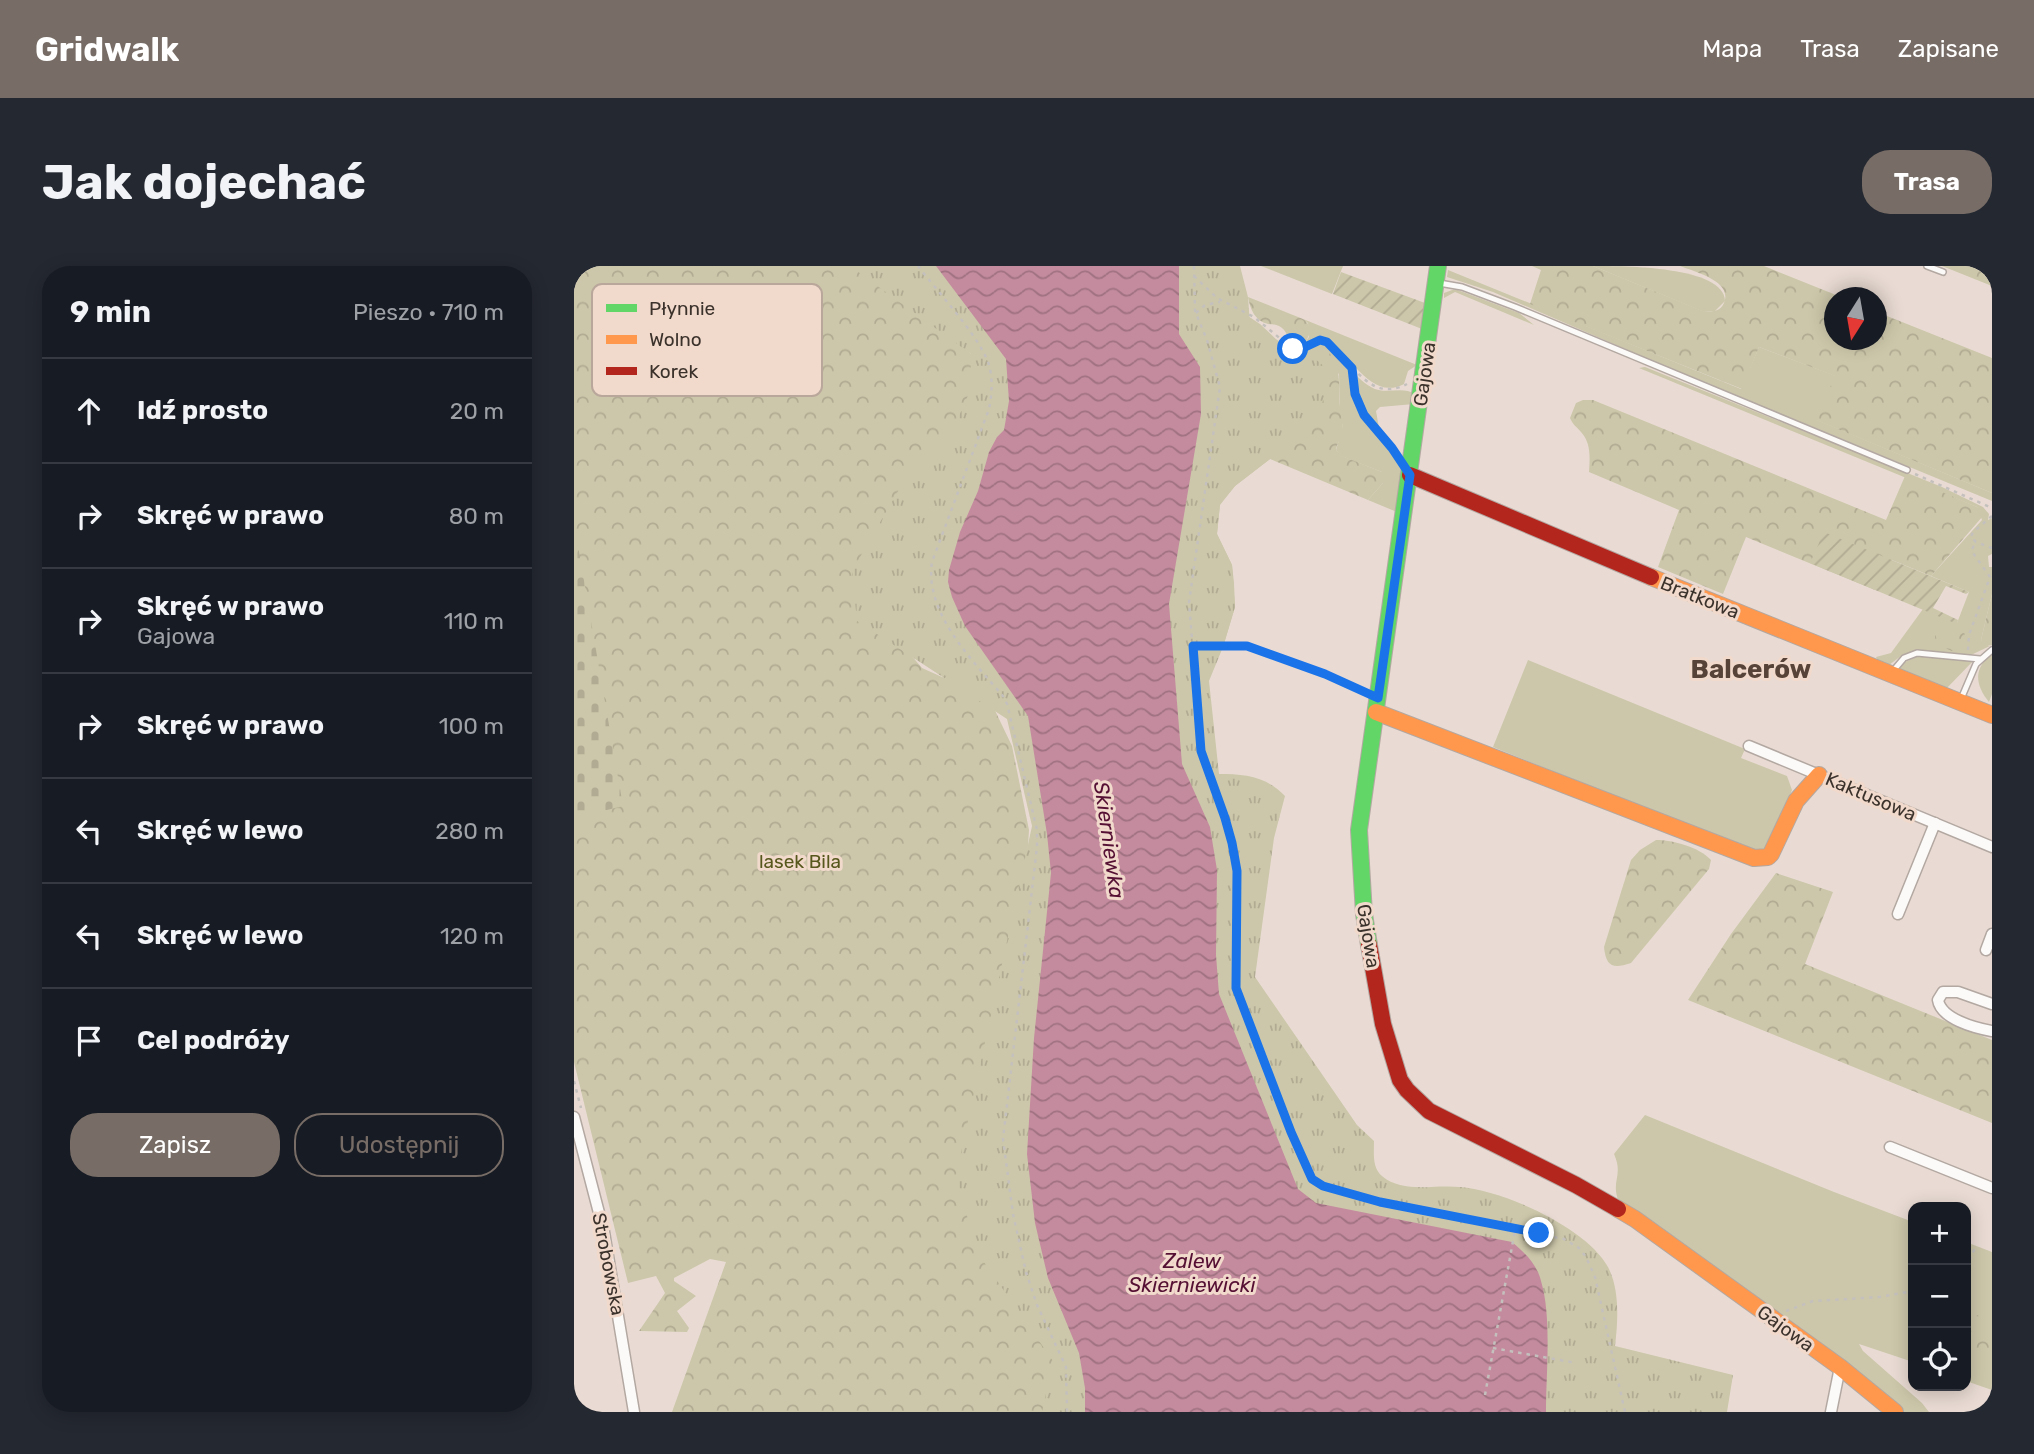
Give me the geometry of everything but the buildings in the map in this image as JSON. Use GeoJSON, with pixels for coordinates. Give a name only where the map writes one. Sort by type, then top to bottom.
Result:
{"type":"FeatureCollection","features":[{"type":"Feature","properties":{"kind":"street","name":"Gajowa"},"geometry":{"type":"LineString","coordinates":[[1438,266],[1359,830],[1364,914],[1383,1024],[1400,1080],[1429,1111],[1452,1125],[1614,1206],[1840,1367],[1895,1412]]}},
{"type":"Feature","properties":{"kind":"street","name":"Bratkowa"},"geometry":{"type":"LineString","coordinates":[[1410,475],[1992,715]]}},
{"type":"Feature","properties":{"kind":"street"},"geometry":{"type":"LineString","coordinates":[[1377,705],[1754,858],[1761,859],[1771,854],[1796,800],[1819,775]]}},
{"type":"Feature","properties":{"kind":"street","name":"Kaktusowa"},"geometry":{"type":"LineString","coordinates":[[1749,746],[1992,846]]}},
{"type":"Feature","properties":{"kind":"street"},"geometry":{"type":"LineString","coordinates":[[1898,914],[1935,823]]}},
{"type":"Feature","properties":{"kind":"street"},"geometry":{"type":"LineString","coordinates":[[1986,950],[1992,934]]}},
{"type":"Feature","properties":{"kind":"street"},"geometry":{"type":"LineString","coordinates":[[1992,1004],[1952,990],[1943,992],[1938,1000],[1939,1007],[1948,1014],[1992,1031]]}},
{"type":"Feature","properties":{"kind":"street","name":"Strobowska"},"geometry":{"type":"LineString","coordinates":[[574,1117],[604,1232],[634,1412]]}},
{"type":"Feature","properties":{"kind":"street"},"geometry":{"type":"LineString","coordinates":[[1890,1147],[1992,1188]]}},
{"type":"Feature","properties":{"kind":"street"},"geometry":{"type":"LineString","coordinates":[[1831,1412],[1840,1367]]}},
{"type":"Feature","properties":{"kind":"lane"},"geometry":{"type":"LineString","coordinates":[[1927,266],[1943,272]]}},
{"type":"Feature","properties":{"kind":"lane"},"geometry":{"type":"LineString","coordinates":[[1436,283],[1462,287],[1515,307],[1906,470]]}},
{"type":"Feature","properties":{"kind":"lane"},"geometry":{"type":"LineString","coordinates":[[1960,702],[1969,676],[1980,659],[1992,650]]}},
{"type":"Feature","properties":{"kind":"lane"},"geometry":{"type":"LineString","coordinates":[[1891,674],[1904,658],[1917,653],[1980,659]]}},
{"type":"Feature","properties":{"kind":"path"},"geometry":{"type":"LineString","coordinates":[[918,266],[980,347],[990,370],[992,395],[989,409],[932,562],[931,583],[937,604],[955,638],[1007,704],[1037,830],[1003,1139],[1013,1214],[1026,1272],[1037,1306],[1066,1367],[1067,1412]]}},
{"type":"Feature","properties":{"kind":"path"},"geometry":{"type":"LineString","coordinates":[[1194,266],[1193,301],[1220,387],[1189,594],[1201,751],[1225,818],[1237,871],[1236,988],[1291,1132],[1308,1173],[1316,1183],[1368,1199],[1564,1239],[1578,1248],[1586,1257],[1599,1289],[1625,1412]]}},
{"type":"Feature","properties":{"kind":"path"},"geometry":{"type":"LineString","coordinates":[[1194,276],[1223,302],[1250,315],[1293,349],[1303,348],[1320,340],[1327,342],[1373,386],[1387,390],[1423,378]]}},
{"type":"Feature","properties":{"kind":"path"},"geometry":{"type":"LineString","coordinates":[[1196,313],[1205,305],[1223,302]]}},
{"type":"Feature","properties":{"kind":"path"},"geometry":{"type":"LineString","coordinates":[[1352,368],[1355,394],[1364,415],[1392,448],[1410,475]]}},
{"type":"Feature","properties":{"kind":"path"},"geometry":{"type":"LineString","coordinates":[[1906,470],[1992,508]]}},
{"type":"Feature","properties":{"kind":"path"},"geometry":{"type":"LineString","coordinates":[[1992,516],[1972,534],[1976,542],[1992,548]]}},
{"type":"Feature","properties":{"kind":"path"},"geometry":{"type":"LineString","coordinates":[[1968,657],[1969,635],[1990,577],[1973,553],[1976,542]]}},
{"type":"Feature","properties":{"kind":"path"},"geometry":{"type":"LineString","coordinates":[[1193,646],[1247,646],[1325,674],[1377,705]]}},
{"type":"Feature","properties":{"kind":"path"},"geometry":{"type":"LineString","coordinates":[[1485,1395],[1515,1228]]}},
{"type":"Feature","properties":{"kind":"path"},"geometry":{"type":"LineString","coordinates":[[1967,1265],[1976,1246]]}},
{"type":"Feature","properties":{"kind":"path"},"geometry":{"type":"LineString","coordinates":[[1771,1317],[1813,1301],[1879,1297],[1908,1292]]}},
{"type":"Feature","properties":{"kind":"path"},"geometry":{"type":"LineString","coordinates":[[1493,1348],[1576,1363]]}},
{"type":"Feature","properties":{"kind":"green space","name":"lasek Bila"},"geometry":{"type":"Polygon","coordinates":[[[574,266],[872,266],[971,354],[971,394],[870,607],[922,668],[989,698],[1012,746],[1029,830],[1024,907],[1053,1358],[1053,1412],[672,1412],[726,1262],[710,1259],[674,1278],[674,1281],[696,1296],[677,1311],[689,1328],[687,1332],[639,1331],[665,1293],[656,1276],[628,1283],[574,1062],[574,266]]]}},
{"type":"Feature","properties":{"kind":"green space","name":"Zalew Skierniewicki"},"geometry":{"type":"Polygon","coordinates":[[[850,266],[1240,266],[1248,297],[1250,324],[1312,357],[1329,373],[1328,391],[1305,437],[1235,486],[1220,504],[1217,534],[1232,565],[1235,607],[1209,681],[1219,774],[1262,780],[1285,796],[1274,838],[1255,977],[1357,1125],[1374,1141],[1375,1165],[1382,1176],[1390,1182],[1409,1187],[1450,1186],[1498,1195],[1563,1225],[1597,1252],[1612,1276],[1617,1306],[1615,1346],[1733,1375],[1727,1412],[1042,1412],[1053,1361],[977,1252],[956,1176],[1032,826],[1007,719],[857,621],[852,571],[916,460],[952,432],[970,391],[971,354],[850,266]]]}},
{"type":"Feature","properties":{"kind":"green space"},"geometry":{"type":"Polygon","coordinates":[[[1261,266],[1343,266],[1332,294],[1261,266]]]}},
{"type":"Feature","properties":{"kind":"green space"},"geometry":{"type":"Polygon","coordinates":[[[1532,266],[1593,266],[1705,312],[1722,306],[1725,295],[1723,289],[1711,278],[1680,266],[1764,266],[1824,290],[1824,350],[1887,350],[1887,316],[1992,358],[1992,493],[1816,420],[1835,376],[1759,347],[1742,389],[1530,304],[1541,270],[1532,266]]]}},
{"type":"Feature","properties":{"kind":"green space"},"geometry":{"type":"Polygon","coordinates":[[[1593,266],[1670,270],[1691,275],[1720,289],[1725,301],[1715,311],[1704,312],[1593,266]]]}},
{"type":"Feature","properties":{"kind":"green space"},"geometry":{"type":"Polygon","coordinates":[[[1942,266],[1992,266],[1992,286],[1942,266]]]}},
{"type":"Feature","properties":{"kind":"green space"},"geometry":{"type":"Polygon","coordinates":[[[1448,270],[1741,389],[1759,347],[1836,376],[1817,420],[1992,493],[1992,501],[1493,292],[1447,277],[1448,270]]]}},
{"type":"Feature","properties":{"kind":"green space"},"geometry":{"type":"Polygon","coordinates":[[[1341,272],[1425,303],[1422,329],[1333,294],[1341,272]]]}},
{"type":"Feature","properties":{"kind":"green space"},"geometry":{"type":"Polygon","coordinates":[[[1455,289],[1519,313],[1534,325],[1455,292],[1444,298],[1444,293],[1455,289]]]}},
{"type":"Feature","properties":{"kind":"green space"},"geometry":{"type":"Polygon","coordinates":[[[1248,297],[1303,319],[1309,325],[1310,332],[1303,345],[1293,346],[1282,328],[1256,317],[1248,297]]]}},
{"type":"Feature","properties":{"kind":"green space"},"geometry":{"type":"Polygon","coordinates":[[[1242,312],[1278,341],[1300,351],[1317,344],[1325,344],[1359,378],[1377,390],[1404,390],[1415,394],[1414,404],[1380,407],[1376,411],[1379,428],[1358,404],[1364,420],[1401,465],[1397,512],[1368,500],[1383,483],[1382,472],[1341,456],[1336,450],[1343,427],[1340,415],[1339,373],[1270,459],[1235,486],[1220,505],[1217,534],[1232,565],[1235,607],[1223,647],[1193,597],[1242,312]]]}},
{"type":"Feature","properties":{"kind":"green space"},"geometry":{"type":"Polygon","coordinates":[[[1303,319],[1417,365],[1408,371],[1404,384],[1392,388],[1381,386],[1361,373],[1325,339],[1317,338],[1303,345],[1309,337],[1308,323],[1303,319]]]}},
{"type":"Feature","properties":{"kind":"green space"},"geometry":{"type":"Polygon","coordinates":[[[1319,348],[1333,357],[1338,372],[1343,429],[1336,450],[1342,456],[1382,472],[1385,476],[1383,483],[1368,500],[1263,458],[1305,356],[1313,349],[1319,348]]]}},
{"type":"Feature","properties":{"kind":"green space"},"geometry":{"type":"Polygon","coordinates":[[[1645,367],[1942,487],[1983,507],[1989,514],[1988,520],[1992,518],[1992,554],[1988,556],[1989,567],[1992,567],[1992,594],[1981,640],[1989,646],[1992,645],[1971,655],[1917,650],[1901,656],[1889,665],[1879,663],[1876,657],[1891,653],[1923,609],[1957,623],[1969,592],[1931,576],[1982,520],[1977,507],[1639,368],[1645,367]]]}},
{"type":"Feature","properties":{"kind":"green space"},"geometry":{"type":"Polygon","coordinates":[[[1593,400],[1886,520],[1905,476],[1977,507],[1983,516],[1931,576],[1892,560],[1875,590],[1746,537],[1723,594],[1658,567],[1679,510],[1589,472],[1587,441],[1570,418],[1576,403],[1593,400]]]}},
{"type":"Feature","properties":{"kind":"green space"},"geometry":{"type":"Polygon","coordinates":[[[574,523],[623,806],[574,818],[574,523]]]}},
{"type":"Feature","properties":{"kind":"green space"},"geometry":{"type":"Polygon","coordinates":[[[1824,532],[1969,592],[1966,594],[1946,586],[1933,608],[1958,620],[1957,624],[1810,563],[1824,532]]]}},
{"type":"Feature","properties":{"kind":"green space"},"geometry":{"type":"Polygon","coordinates":[[[1992,594],[1992,645],[1984,646],[1981,640],[1992,594]]]}},
{"type":"Feature","properties":{"kind":"green space"},"geometry":{"type":"Polygon","coordinates":[[[1959,629],[1965,634],[1962,645],[1952,651],[1936,644],[1935,636],[1938,630],[1959,629]]]}},
{"type":"Feature","properties":{"kind":"green space"},"geometry":{"type":"Polygon","coordinates":[[[1992,654],[1992,694],[1989,702],[1978,677],[1982,665],[1992,654]]]}},
{"type":"Feature","properties":{"kind":"green space"},"geometry":{"type":"Polygon","coordinates":[[[1921,655],[1974,660],[1946,689],[1899,671],[1903,663],[1921,655]]]}},
{"type":"Feature","properties":{"kind":"green space"},"geometry":{"type":"Polygon","coordinates":[[[1528,660],[1745,749],[1741,758],[1787,776],[1792,790],[1769,848],[1756,853],[1493,747],[1528,660]]]}},
{"type":"Feature","properties":{"kind":"green space"},"geometry":{"type":"Polygon","coordinates":[[[1656,840],[1678,843],[1700,851],[1711,860],[1709,869],[1631,963],[1611,965],[1604,947],[1631,860],[1640,850],[1656,840]]]}},
{"type":"Feature","properties":{"kind":"green space"},"geometry":{"type":"Polygon","coordinates":[[[1776,873],[1833,892],[1805,964],[1992,1040],[1992,1123],[1688,1000],[1731,934],[1776,873]]]}},
{"type":"Feature","properties":{"kind":"green space"},"geometry":{"type":"Polygon","coordinates":[[[1645,1115],[1908,1220],[1908,1360],[1859,1344],[1863,1351],[1929,1412],[1904,1412],[1784,1316],[1619,1202],[1616,1189],[1618,1168],[1614,1154],[1645,1115]]]}},
{"type":"Feature","properties":{"kind":"green space"},"geometry":{"type":"Polygon","coordinates":[[[1971,1244],[1992,1252],[1992,1390],[1971,1383],[1971,1244]]]}},
{"type":"Feature","properties":{"kind":"green space"},"geometry":{"type":"Polygon","coordinates":[[[1971,1312],[1988,1320],[1992,1318],[1992,1369],[1978,1368],[1971,1357],[1971,1312]]]}},
{"type":"Feature","properties":{"kind":"water","name":"Zalew Skierniewicki"},"geometry":{"type":"Polygon","coordinates":[[[936,266],[1179,266],[1179,334],[1200,367],[1201,414],[1169,604],[1182,764],[1210,827],[1217,870],[1216,955],[1219,994],[1298,1189],[1316,1203],[1512,1242],[1530,1259],[1539,1275],[1546,1311],[1546,1412],[1085,1412],[1085,1388],[1079,1353],[1048,1278],[1035,1223],[1027,1154],[1034,1038],[1051,873],[1028,716],[965,626],[948,582],[960,532],[978,491],[989,452],[1004,430],[1009,401],[1006,359],[936,266]]]}},
{"type":"Feature","properties":{"kind":"traffic: fast"},"geometry":{"type":"LineString","coordinates":[[1369,945],[1364,914],[1359,830],[1438,266]]}},
{"type":"Feature","properties":{"kind":"traffic: slow"},"geometry":{"type":"LineString","coordinates":[[1651,577],[1992,715]]}},
{"type":"Feature","properties":{"kind":"traffic: slow"},"geometry":{"type":"LineString","coordinates":[[1376,712],[1754,858],[1768,857],[1771,854],[1796,801],[1819,775]]}},
{"type":"Feature","properties":{"kind":"traffic: slow"},"geometry":{"type":"LineString","coordinates":[[1618,1209],[1840,1367],[1895,1412]]}},
{"type":"Feature","properties":{"kind":"traffic: jam"},"geometry":{"type":"LineString","coordinates":[[1410,475],[1651,577]]}},
{"type":"Feature","properties":{"kind":"traffic: jam"},"geometry":{"type":"LineString","coordinates":[[1369,945],[1383,1024],[1400,1080],[1407,1090],[1429,1111],[1618,1209]]}},
{"type":"Feature","properties":{"kind":"district","name":"Balcerów"},"geometry":{"type":"Point","coordinates":[1751,669]}},
{"type":"Feature","properties":{"kind":"route"},"geometry":{"type":"LineString","coordinates":[[1293,349],[1303,348],[1320,340],[1332,345],[1352,368],[1355,394],[1364,415],[1399,457],[1410,475],[1378,698],[1325,674],[1247,646],[1193,646],[1201,751],[1225,818],[1237,871],[1234,970],[1238,996],[1308,1173],[1316,1183],[1380,1202],[1539,1233]]}},
{"type":"Feature","properties":{"kind":"water label","name":"Skierniewka"},"geometry":{"type":"Point","coordinates":[1109,840]}}]}
